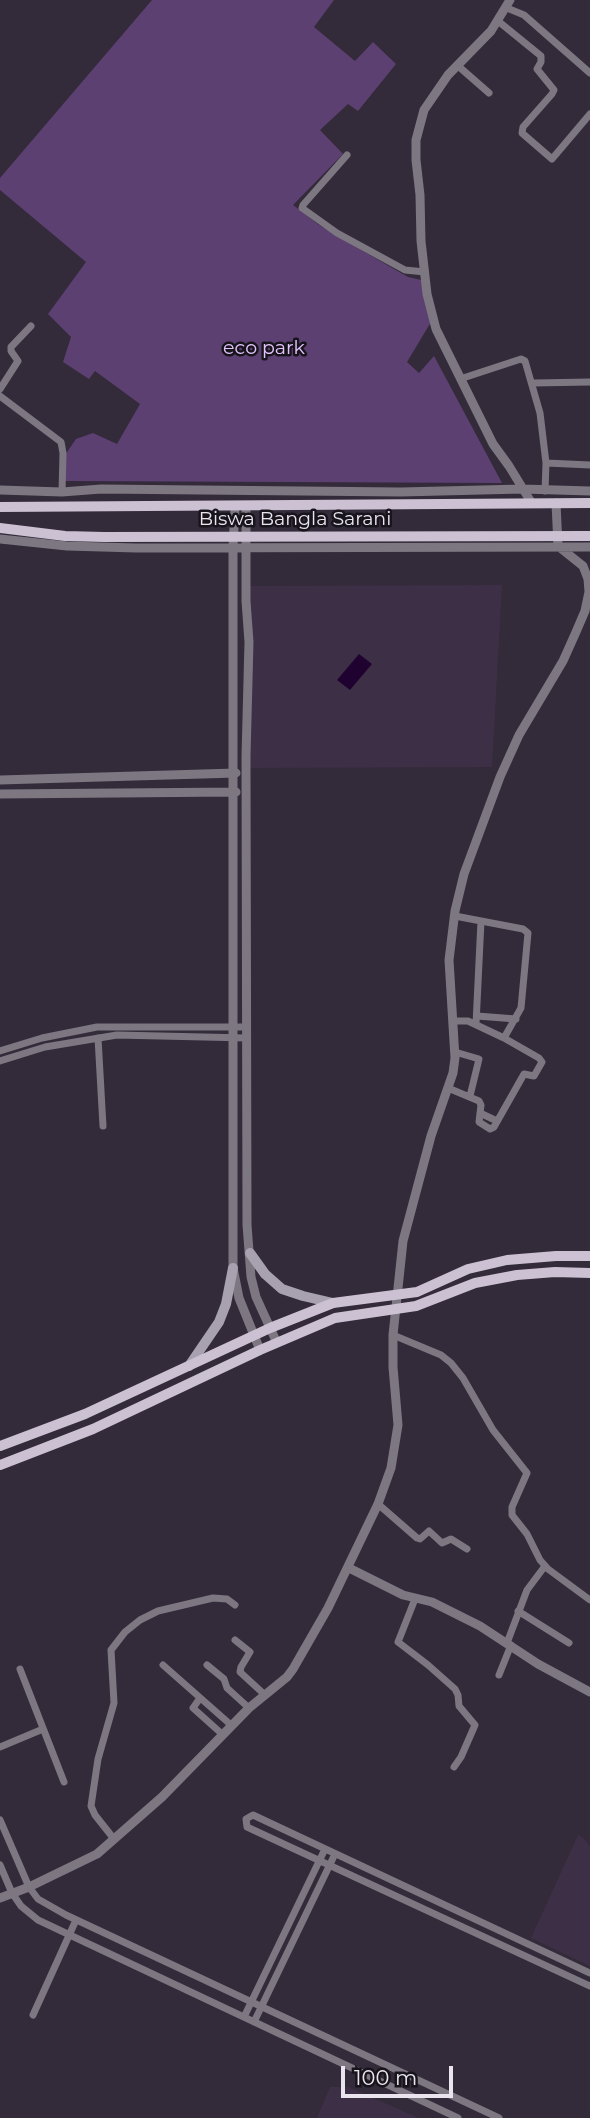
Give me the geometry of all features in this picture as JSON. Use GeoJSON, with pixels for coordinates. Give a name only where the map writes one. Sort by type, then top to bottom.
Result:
{"type":"FeatureCollection","features":[{"type":"Feature","properties":{"kind":"main road","name":"Biswa Bangla Sarani"},"geometry":{"type":"LineString","coordinates":[[0,507],[590,503]]}},
{"type":"Feature","properties":{"kind":"main road","name":"Biswa Bangla Sarani"},"geometry":{"type":"LineString","coordinates":[[0,528],[65,536],[234,542],[558,540],[590,536]]}},
{"type":"Feature","properties":{"kind":"main road"},"geometry":{"type":"LineString","coordinates":[[250,1253],[265,1274],[282,1289],[333,1303]]}},
{"type":"Feature","properties":{"kind":"main road"},"geometry":{"type":"LineString","coordinates":[[0,1446],[85,1414],[270,1328],[333,1303],[417,1292],[468,1269],[507,1259],[590,1256]]}},
{"type":"Feature","properties":{"kind":"main road"},"geometry":{"type":"LineString","coordinates":[[188,1367],[219,1322],[226,1304],[233,1268]]}},
{"type":"Feature","properties":{"kind":"main road"},"geometry":{"type":"LineString","coordinates":[[0,1465],[93,1429],[260,1350],[335,1318],[426,1303],[475,1283],[517,1275],[590,1273]]}},
{"type":"Feature","properties":{"kind":"street"},"geometry":{"type":"LineString","coordinates":[[531,502],[493,444],[436,329],[425,272],[416,139],[424,110],[438,88],[491,31],[508,4],[590,73]]}},
{"type":"Feature","properties":{"kind":"street"},"geometry":{"type":"LineString","coordinates":[[507,29],[518,13]]}},
{"type":"Feature","properties":{"kind":"street"},"geometry":{"type":"LineString","coordinates":[[498,21],[541,56],[537,69],[554,90],[523,127],[522,133],[552,159],[590,114]]}},
{"type":"Feature","properties":{"kind":"street"},"geometry":{"type":"LineString","coordinates":[[457,65],[489,93]]}},
{"type":"Feature","properties":{"kind":"street"},"geometry":{"type":"LineString","coordinates":[[347,155],[302,208],[337,233],[405,270],[425,272]]}},
{"type":"Feature","properties":{"kind":"street"},"geometry":{"type":"LineString","coordinates":[[0,389],[18,361],[11,351],[12,346],[30,326]]}},
{"type":"Feature","properties":{"kind":"street"},"geometry":{"type":"LineString","coordinates":[[460,379],[521,359],[527,363],[540,413],[546,463],[545,491]]}},
{"type":"Feature","properties":{"kind":"street"},"geometry":{"type":"LineString","coordinates":[[533,383],[590,383]]}},
{"type":"Feature","properties":{"kind":"street"},"geometry":{"type":"LineString","coordinates":[[0,396],[61,442],[64,453],[62,492]]}},
{"type":"Feature","properties":{"kind":"street"},"geometry":{"type":"LineString","coordinates":[[546,463],[590,465]]}},
{"type":"Feature","properties":{"kind":"street"},"geometry":{"type":"LineString","coordinates":[[0,490],[590,491]]}},
{"type":"Feature","properties":{"kind":"street"},"geometry":{"type":"LineString","coordinates":[[0,1898],[97,1854],[162,1797],[231,1725],[293,1669],[349,1568],[378,1504],[391,1468],[398,1424],[393,1335],[403,1241],[431,1136],[453,1073],[455,1052],[449,960],[464,874],[500,777],[519,736],[563,661],[585,611],[589,592],[583,566],[558,540],[556,503]]}},
{"type":"Feature","properties":{"kind":"street"},"geometry":{"type":"LineString","coordinates":[[241,507],[234,542],[233,1268],[239,1298],[260,1350]]}},
{"type":"Feature","properties":{"kind":"street"},"geometry":{"type":"LineString","coordinates":[[241,507],[246,542],[249,642],[247,1225],[251,1277],[256,1297],[277,1343]]}},
{"type":"Feature","properties":{"kind":"street"},"geometry":{"type":"LineString","coordinates":[[0,539],[67,546],[234,542]]}},
{"type":"Feature","properties":{"kind":"street"},"geometry":{"type":"LineString","coordinates":[[558,540],[590,547]]}},
{"type":"Feature","properties":{"kind":"street"},"geometry":{"type":"LineString","coordinates":[[0,780],[247,772]]}},
{"type":"Feature","properties":{"kind":"street"},"geometry":{"type":"LineString","coordinates":[[0,794],[247,791]]}},
{"type":"Feature","properties":{"kind":"street"},"geometry":{"type":"LineString","coordinates":[[455,916],[527,931],[521,1008],[504,1038]]}},
{"type":"Feature","properties":{"kind":"street"},"geometry":{"type":"LineString","coordinates":[[477,1020],[481,921]]}},
{"type":"Feature","properties":{"kind":"street"},"geometry":{"type":"LineString","coordinates":[[453,1021],[516,1018]]}},
{"type":"Feature","properties":{"kind":"street"},"geometry":{"type":"LineString","coordinates":[[448,1088],[479,1101],[479,1122],[490,1129],[494,1127],[524,1074],[534,1076],[542,1062],[477,1020]]}},
{"type":"Feature","properties":{"kind":"street"},"geometry":{"type":"LineString","coordinates":[[0,1051],[42,1038],[97,1027],[247,1027]]}},
{"type":"Feature","properties":{"kind":"street"},"geometry":{"type":"LineString","coordinates":[[0,1061],[46,1047],[117,1035],[247,1038]]}},
{"type":"Feature","properties":{"kind":"street"},"geometry":{"type":"LineString","coordinates":[[99,1038],[103,1126]]}},
{"type":"Feature","properties":{"kind":"street"},"geometry":{"type":"LineString","coordinates":[[455,1052],[479,1059],[470,1096]]}},
{"type":"Feature","properties":{"kind":"street"},"geometry":{"type":"LineString","coordinates":[[393,1335],[441,1355],[452,1363],[493,1430],[526,1469],[526,1477],[511,1511],[545,1566],[590,1601]]}},
{"type":"Feature","properties":{"kind":"street"},"geometry":{"type":"LineString","coordinates":[[378,1504],[417,1538],[420,1539],[429,1531],[443,1543],[451,1539],[467,1549]]}},
{"type":"Feature","properties":{"kind":"street"},"geometry":{"type":"LineString","coordinates":[[499,1675],[527,1590],[545,1566]]}},
{"type":"Feature","properties":{"kind":"street"},"geometry":{"type":"LineString","coordinates":[[349,1568],[403,1595],[432,1602],[480,1626],[538,1664],[590,1692]]}},
{"type":"Feature","properties":{"kind":"street"},"geometry":{"type":"LineString","coordinates":[[114,1839],[91,1806],[98,1759],[114,1703],[111,1650],[125,1632],[158,1611],[213,1598],[227,1599],[235,1605]]}},
{"type":"Feature","properties":{"kind":"street"},"geometry":{"type":"LineString","coordinates":[[415,1599],[398,1642],[455,1689],[459,1706],[475,1725],[454,1767]]}},
{"type":"Feature","properties":{"kind":"street"},"geometry":{"type":"LineString","coordinates":[[519,1611],[569,1643]]}},
{"type":"Feature","properties":{"kind":"street"},"geometry":{"type":"LineString","coordinates":[[235,1640],[250,1653],[240,1672],[265,1695]]}},
{"type":"Feature","properties":{"kind":"street"},"geometry":{"type":"LineString","coordinates":[[163,1665],[231,1725]]}},
{"type":"Feature","properties":{"kind":"street"},"geometry":{"type":"LineString","coordinates":[[207,1665],[224,1679],[226,1688],[249,1708]]}},
{"type":"Feature","properties":{"kind":"street"},"geometry":{"type":"LineString","coordinates":[[20,1670],[64,1782]]}},
{"type":"Feature","properties":{"kind":"street"},"geometry":{"type":"LineString","coordinates":[[200,1698],[193,1708],[222,1734]]}},
{"type":"Feature","properties":{"kind":"street"},"geometry":{"type":"LineString","coordinates":[[0,1747],[43,1729]]}},
{"type":"Feature","properties":{"kind":"street"},"geometry":{"type":"LineString","coordinates":[[590,1973],[253,1815],[246,1819],[247,1827],[590,1986]]}},
{"type":"Feature","properties":{"kind":"street"},"geometry":{"type":"LineString","coordinates":[[0,1820],[29,1887],[38,1899],[76,1920],[499,2118]]}},
{"type":"Feature","properties":{"kind":"street"},"geometry":{"type":"LineString","coordinates":[[244,2017],[325,1849]]}},
{"type":"Feature","properties":{"kind":"street"},"geometry":{"type":"LineString","coordinates":[[254,2022],[335,1854]]}},
{"type":"Feature","properties":{"kind":"street"},"geometry":{"type":"LineString","coordinates":[[0,1865],[12,1893],[21,1906],[38,1920],[458,2118]]}},
{"type":"Feature","properties":{"kind":"street"},"geometry":{"type":"LineString","coordinates":[[33,2015],[76,1920]]}},
{"type":"Feature","properties":{"kind":"shaded area"},"geometry":{"type":"Polygon","coordinates":[[[502,585],[492,767],[249,768],[249,586],[502,585]]]}},
{"type":"Feature","properties":{"kind":"shaded area"},"geometry":{"type":"Polygon","coordinates":[[[359,654],[372,664],[350,690],[337,680],[359,654]]]}},
{"type":"Feature","properties":{"kind":"shaded area"},"geometry":{"type":"Polygon","coordinates":[[[578,1835],[590,1846],[590,1966],[531,1938],[578,1835]]]}},
{"type":"Feature","properties":{"kind":"shaded area"},"geometry":{"type":"Polygon","coordinates":[[[330,2087],[348,2087],[419,2118],[317,2118],[330,2087]]]}},
{"type":"Feature","properties":{"kind":"green space","name":"eco park"},"geometry":{"type":"Polygon","coordinates":[[[152,0],[334,0],[314,27],[355,61],[373,42],[396,64],[358,111],[348,104],[320,130],[343,154],[293,205],[347,242],[408,277],[421,280],[431,322],[407,362],[419,373],[434,356],[502,483],[65,481],[65,455],[76,439],[93,433],[117,444],[140,404],[95,371],[89,379],[63,362],[71,337],[48,314],[86,262],[0,190],[0,178],[152,0]]]}}]}
